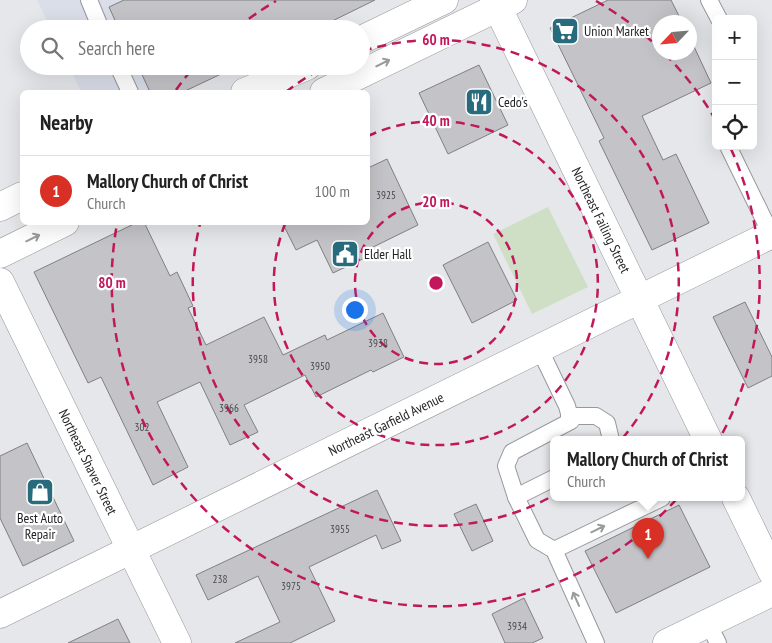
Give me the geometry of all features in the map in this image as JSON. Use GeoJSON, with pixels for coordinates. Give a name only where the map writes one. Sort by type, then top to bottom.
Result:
{"type":"FeatureCollection","features":[{"type":"Feature","properties":{"kind":"street"},"geometry":{"type":"LineString","coordinates":[[370,36],[444,0]]}},
{"type":"Feature","properties":{"kind":"street"},"geometry":{"type":"LineString","coordinates":[[370,69],[501,3]]}},
{"type":"Feature","properties":{"kind":"street","name":"Northeast Failing Street"},"geometry":{"type":"LineString","coordinates":[[501,3],[639,299],[706,436]]}},
{"type":"Feature","properties":{"kind":"street"},"geometry":{"type":"LineString","coordinates":[[250,90],[286,75]]}},
{"type":"Feature","properties":{"kind":"street"},"geometry":{"type":"LineString","coordinates":[[328,90],[358,75]]}},
{"type":"Feature","properties":{"kind":"street"},"geometry":{"type":"LineString","coordinates":[[0,207],[20,197]]}},
{"type":"Feature","properties":{"kind":"street"},"geometry":{"type":"LineString","coordinates":[[0,254],[59,225]]}},
{"type":"Feature","properties":{"kind":"street","name":"Northeast Garfield Avenue"},"geometry":{"type":"LineString","coordinates":[[0,614],[132,551],[772,234]]}},
{"type":"Feature","properties":{"kind":"street","name":"Northeast Shaver Street"},"geometry":{"type":"LineString","coordinates":[[0,282],[176,643]]}},
{"type":"Feature","properties":{"kind":"street"},"geometry":{"type":"LineString","coordinates":[[737,501],[772,572]]}},
{"type":"Feature","properties":{"kind":"street"},"geometry":{"type":"LineString","coordinates":[[667,643],[713,633],[772,592]]}},
{"type":"Feature","properties":{"kind":"lane"},"geometry":{"type":"LineString","coordinates":[[89,0],[98,20]]}},
{"type":"Feature","properties":{"kind":"lane"},"geometry":{"type":"LineString","coordinates":[[710,0],[717,15]]}},
{"type":"Feature","properties":{"kind":"lane"},"geometry":{"type":"LineString","coordinates":[[122,75],[129,90]]}},
{"type":"Feature","properties":{"kind":"lane"},"geometry":{"type":"LineString","coordinates":[[730,150],[772,234]]}},
{"type":"Feature","properties":{"kind":"lane"},"geometry":{"type":"LineString","coordinates":[[539,348],[571,421],[512,452],[506,466],[516,497],[537,540],[554,550],[596,643]]}},
{"type":"Feature","properties":{"kind":"lane"},"geometry":{"type":"LineString","coordinates":[[569,416],[596,416],[607,423],[610,436]]}},
{"type":"Feature","properties":{"kind":"lane"},"geometry":{"type":"LineString","coordinates":[[516,497],[550,480]]}},
{"type":"Feature","properties":{"kind":"lane"},"geometry":{"type":"LineString","coordinates":[[554,550],[656,501]]}},
{"type":"Feature","properties":{"kind":"shaded area"},"geometry":{"type":"Polygon","coordinates":[[[37,0],[375,0],[334,20],[47,20],[37,0]]]}},
{"type":"Feature","properties":{"kind":"shaded area"},"geometry":{"type":"Polygon","coordinates":[[[73,75],[217,75],[185,90],[80,90],[73,75]]]}},
{"type":"Feature","properties":{"kind":"green space"},"geometry":{"type":"Polygon","coordinates":[[[548,207],[588,287],[532,314],[493,234],[548,207]]]}},
{"type":"Feature","properties":{"kind":"building"},"geometry":{"type":"Polygon","coordinates":[[[124,0],[375,0],[334,20],[115,20],[109,7],[124,0]]]}},
{"type":"Feature","properties":{"kind":"building"},"geometry":{"type":"Polygon","coordinates":[[[608,0],[671,0],[678,15],[652,15],[652,60],[697,60],[697,53],[711,83],[642,116],[663,160],[676,154],[709,223],[652,250],[599,141],[604,138],[550,28],[608,0]]]}},
{"type":"Feature","properties":{"kind":"building"},"geometry":{"type":"Polygon","coordinates":[[[479,65],[508,125],[448,154],[419,93],[479,65]]]}},
{"type":"Feature","properties":{"kind":"building"},"geometry":{"type":"Polygon","coordinates":[[[142,75],[219,75],[187,90],[149,90],[142,75]]]}},
{"type":"Feature","properties":{"kind":"building"},"geometry":{"type":"Polygon","coordinates":[[[387,159],[418,225],[365,251],[367,257],[333,273],[317,240],[296,250],[284,225],[370,225],[370,167],[387,159]]]}},
{"type":"Feature","properties":{"kind":"building"},"geometry":{"type":"Polygon","coordinates":[[[132,225],[145,225],[170,276],[177,272],[193,306],[188,308],[206,345],[264,317],[283,355],[325,335],[327,340],[383,313],[404,357],[373,372],[371,370],[316,397],[305,375],[244,405],[258,432],[230,445],[200,382],[157,402],[188,467],[153,485],[101,377],[88,383],[34,272],[132,225]]]}},
{"type":"Feature","properties":{"kind":"building"},"geometry":{"type":"Polygon","coordinates":[[[488,242],[517,300],[472,323],[443,265],[488,242]]]}},
{"type":"Feature","properties":{"kind":"building"},"geometry":{"type":"Polygon","coordinates":[[[745,302],[772,357],[772,376],[748,388],[713,317],[745,302]]]}},
{"type":"Feature","properties":{"kind":"building"},"geometry":{"type":"Polygon","coordinates":[[[27,443],[74,541],[23,566],[0,518],[0,456],[27,443]]]}},
{"type":"Feature","properties":{"kind":"building"},"geometry":{"type":"Polygon","coordinates":[[[377,490],[401,541],[382,549],[376,535],[309,567],[335,621],[290,643],[235,643],[280,622],[258,576],[208,600],[196,575],[377,490]]]}},
{"type":"Feature","properties":{"kind":"building"},"geometry":{"type":"Polygon","coordinates":[[[476,504],[493,541],[472,551],[454,514],[476,504]]]}},
{"type":"Feature","properties":{"kind":"building"},"geometry":{"type":"Polygon","coordinates":[[[679,505],[710,567],[616,613],[585,551],[679,505]]]}},
{"type":"Feature","properties":{"kind":"building"},"geometry":{"type":"Polygon","coordinates":[[[524,598],[543,638],[532,643],[505,643],[492,614],[524,598]]]}},
{"type":"Feature","properties":{"kind":"building"},"geometry":{"type":"Polygon","coordinates":[[[118,619],[130,643],[68,643],[118,619]]]}},
{"type":"Feature","properties":{"kind":"place","name":"Union Market"},"geometry":{"type":"Point","coordinates":[565,31]}},
{"type":"Feature","properties":{"kind":"place","name":"Cedo's"},"geometry":{"type":"Point","coordinates":[479,102]}},
{"type":"Feature","properties":{"kind":"place","name":"Elder Hall"},"geometry":{"type":"Point","coordinates":[345,254]}},
{"type":"Feature","properties":{"kind":"place","name":"Best Auto Repair"},"geometry":{"type":"Point","coordinates":[40,492]}},
{"type":"Feature","properties":{"kind":"place","name":"Mallory Church of Christ"},"geometry":{"type":"Point","coordinates":[648,559]}}]}
